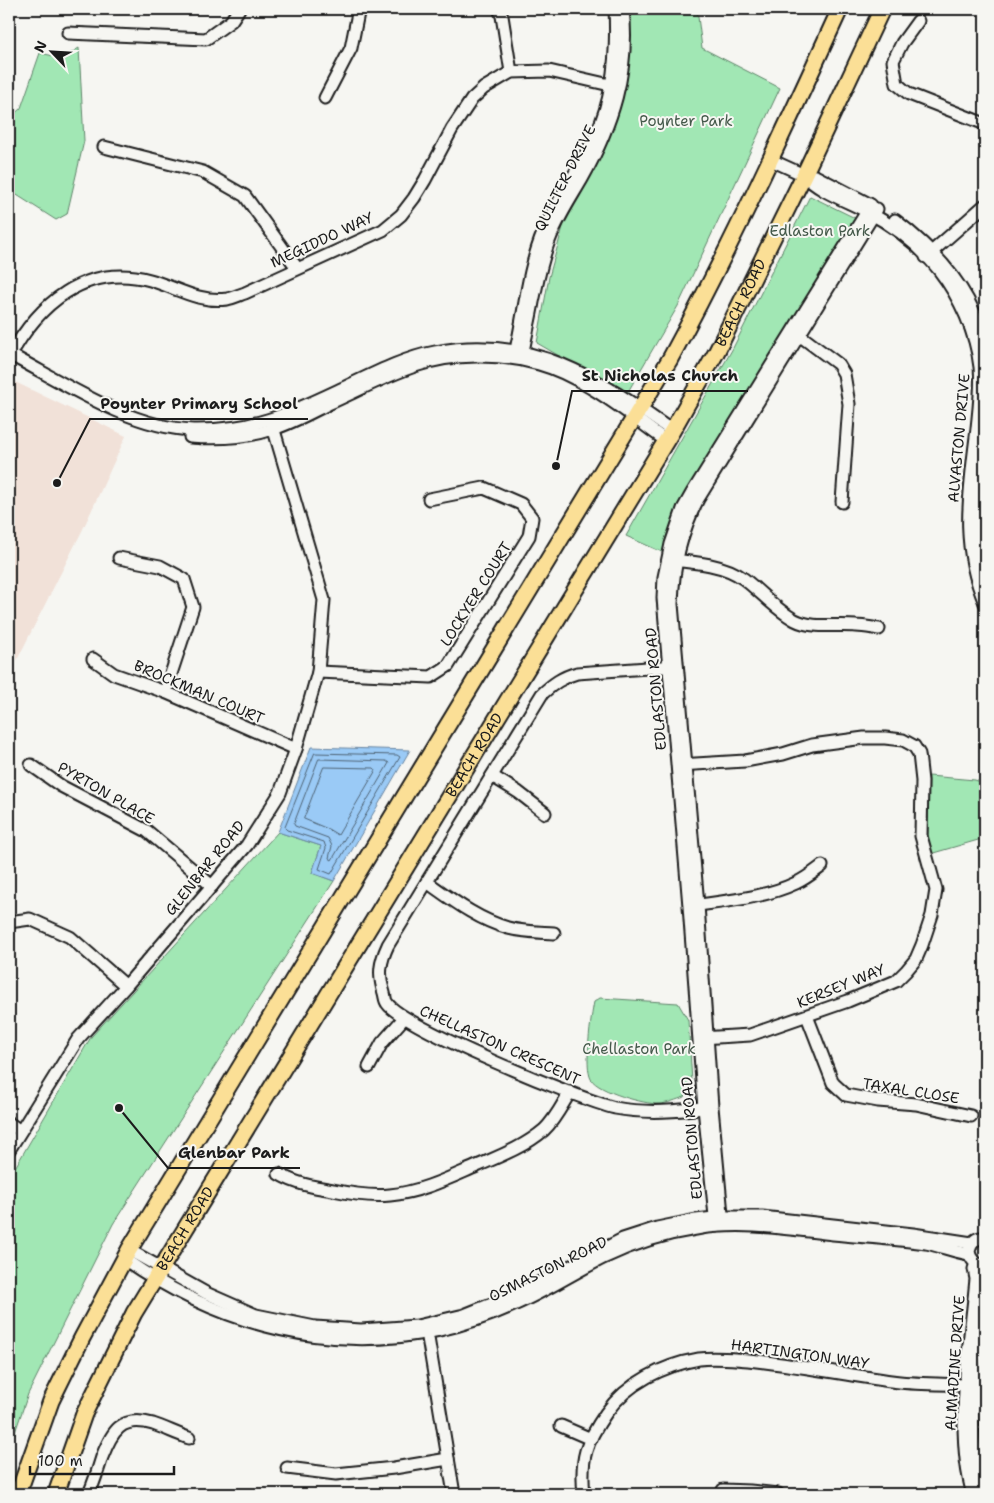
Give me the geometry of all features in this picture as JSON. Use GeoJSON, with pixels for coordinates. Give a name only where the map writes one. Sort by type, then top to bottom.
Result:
{"type":"FeatureCollection","features":[{"type":"Feature","properties":{"kind":"main road"},"geometry":{"type":"LineString","coordinates":[[18,1494],[52,1401],[82,1338],[126,1254],[670,359],[704,297],[771,160],[840,9]]}},
{"type":"Feature","properties":{"kind":"main road","name":"BEACH ROAD"},"geometry":{"type":"LineString","coordinates":[[56,1494],[84,1414],[134,1313],[716,354],[804,175],[882,9]]}},
{"type":"Feature","properties":{"kind":"street"},"geometry":{"type":"LineString","coordinates":[[68,33],[206,38],[231,20],[239,9]]}},
{"type":"Feature","properties":{"kind":"street"},"geometry":{"type":"LineString","coordinates":[[325,98],[351,48],[358,13],[357,9]]}},
{"type":"Feature","properties":{"kind":"street"},"geometry":{"type":"LineString","coordinates":[[499,9],[502,16],[511,72]]}},
{"type":"Feature","properties":{"kind":"street","name":"QUILTER DRIVE"},"geometry":{"type":"LineString","coordinates":[[519,355],[528,282],[538,246],[556,207],[597,132],[606,108],[616,48],[615,9]]}},
{"type":"Feature","properties":{"kind":"street","name":"QUILTER DRIVE"},"geometry":{"type":"LineString","coordinates":[[519,355],[550,237],[598,148],[616,102],[623,64],[625,38],[624,9]]}},
{"type":"Feature","properties":{"kind":"street"},"geometry":{"type":"LineString","coordinates":[[918,20],[902,43],[893,61],[897,84],[909,94],[985,124]]}},
{"type":"Feature","properties":{"kind":"street","name":"MEGIDDO WAY"},"geometry":{"type":"LineString","coordinates":[[9,358],[22,336],[40,314],[66,291],[88,281],[114,276],[148,280],[205,299],[228,299],[383,230],[401,215],[425,180],[452,129],[472,99],[484,88],[511,72],[549,71],[610,84]]}},
{"type":"Feature","properties":{"kind":"street"},"geometry":{"type":"LineString","coordinates":[[104,147],[203,172],[245,196],[297,268]]}},
{"type":"Feature","properties":{"kind":"street","name":"ALVASTON DRIVE"},"geometry":{"type":"LineString","coordinates":[[771,160],[804,175],[815,176],[911,232],[929,255],[946,266],[961,289],[977,322],[983,347],[980,368],[980,395],[968,498],[968,516],[972,560],[985,603]]}},
{"type":"Feature","properties":{"kind":"street"},"geometry":{"type":"LineString","coordinates":[[929,255],[985,206]]}},
{"type":"Feature","properties":{"kind":"street","name":"EDLASTON ROAD"},"geometry":{"type":"LineString","coordinates":[[719,1222],[708,1108],[694,906],[672,666],[672,560],[688,517],[698,499],[796,333],[872,210]]}},
{"type":"Feature","properties":{"kind":"street"},"geometry":{"type":"LineString","coordinates":[[796,333],[838,364],[844,374],[849,404],[842,502]]}},
{"type":"Feature","properties":{"kind":"street"},"geometry":{"type":"LineString","coordinates":[[9,358],[139,428],[174,435],[219,438],[272,424],[424,363],[461,357],[519,355],[584,384],[637,413],[668,435]]}},
{"type":"Feature","properties":{"kind":"street","name":"ALVASTON DRIVE"},"geometry":{"type":"LineString","coordinates":[[985,419],[976,512],[978,550],[985,580]]}},
{"type":"Feature","properties":{"kind":"street","name":"GLENBAR ROAD"},"geometry":{"type":"LineString","coordinates":[[9,1150],[78,1039],[247,845],[280,793],[296,749],[318,672],[324,600],[272,424]]}},
{"type":"Feature","properties":{"kind":"street","name":"LOCKYER COURT"},"geometry":{"type":"LineString","coordinates":[[318,672],[431,677],[448,666],[530,536],[532,518],[521,504],[484,488],[429,499]]}},
{"type":"Feature","properties":{"kind":"street"},"geometry":{"type":"LineString","coordinates":[[119,558],[160,566],[184,580],[193,607],[165,692]]}},
{"type":"Feature","properties":{"kind":"street"},"geometry":{"type":"LineString","coordinates":[[672,560],[717,566],[731,571],[743,578],[785,613],[805,624],[858,626],[879,629]]}},
{"type":"Feature","properties":{"kind":"street","name":"BROCKMAN COURT"},"geometry":{"type":"LineString","coordinates":[[93,659],[114,674],[165,692],[296,749]]}},
{"type":"Feature","properties":{"kind":"street","name":"CHELLASTON CRESCENT"},"geometry":{"type":"LineString","coordinates":[[672,666],[577,673],[553,684],[542,694],[388,945],[381,960],[379,970],[387,1004],[404,1018],[480,1055],[601,1104],[657,1112],[708,1108]]}},
{"type":"Feature","properties":{"kind":"street","name":"KERSEY WAY"},"geometry":{"type":"LineString","coordinates":[[681,765],[745,762],[783,754],[812,745],[864,738],[903,740],[914,746],[919,754],[922,782],[921,836],[936,890],[932,915],[916,959],[896,981],[848,1001],[750,1035],[704,1038]]}},
{"type":"Feature","properties":{"kind":"street","name":"PYRTON PLACE"},"geometry":{"type":"LineString","coordinates":[[31,765],[61,786],[147,831],[212,886]]}},
{"type":"Feature","properties":{"kind":"street"},"geometry":{"type":"LineString","coordinates":[[492,776],[518,792],[545,814]]}},
{"type":"Feature","properties":{"kind":"street"},"geometry":{"type":"LineString","coordinates":[[694,906],[747,898],[771,891],[795,883],[822,866]]}},
{"type":"Feature","properties":{"kind":"street"},"geometry":{"type":"LineString","coordinates":[[427,882],[453,900],[495,924],[522,930],[554,933]]}},
{"type":"Feature","properties":{"kind":"street"},"geometry":{"type":"LineString","coordinates":[[9,922],[30,919],[70,937],[126,986]]}},
{"type":"Feature","properties":{"kind":"street","name":"TAXAL CLOSE"},"geometry":{"type":"LineString","coordinates":[[807,1016],[833,1083],[846,1095],[878,1101],[916,1104],[971,1116]]}},
{"type":"Feature","properties":{"kind":"street"},"geometry":{"type":"LineString","coordinates":[[369,1067],[382,1043],[404,1018]]}},
{"type":"Feature","properties":{"kind":"street"},"geometry":{"type":"LineString","coordinates":[[279,1174],[298,1183],[313,1187],[368,1195],[388,1196],[418,1190],[514,1150],[530,1140],[545,1129],[555,1117],[570,1092]]}},
{"type":"Feature","properties":{"kind":"street"},"geometry":{"type":"LineString","coordinates":[[9,1123],[20,1131]]}},
{"type":"Feature","properties":{"kind":"street","name":"OSMASTON ROAD"},"geometry":{"type":"LineString","coordinates":[[126,1254],[158,1274],[256,1315],[315,1327],[361,1330],[452,1328],[515,1305],[623,1249],[719,1222],[762,1217],[913,1234],[976,1256]]}},
{"type":"Feature","properties":{"kind":"street"},"geometry":{"type":"LineString","coordinates":[[976,1256],[978,1238],[985,1238]]}},
{"type":"Feature","properties":{"kind":"street","name":"ALMADINE DRIVE"},"geometry":{"type":"LineString","coordinates":[[976,1256],[971,1385],[979,1490]]}},
{"type":"Feature","properties":{"kind":"street","name":"ALMADINE DRIVE"},"geometry":{"type":"LineString","coordinates":[[971,1385],[985,1285]]}},
{"type":"Feature","properties":{"kind":"street"},"geometry":{"type":"LineString","coordinates":[[426,1329],[454,1494]]}},
{"type":"Feature","properties":{"kind":"street","name":"HARTINGTON WAY"},"geometry":{"type":"LineString","coordinates":[[584,1494],[583,1465],[585,1452],[590,1439],[611,1406],[622,1394],[657,1372],[680,1364],[700,1359],[724,1358],[769,1362],[898,1382],[971,1385]]}},
{"type":"Feature","properties":{"kind":"street"},"geometry":{"type":"LineString","coordinates":[[89,1494],[112,1433],[119,1426],[133,1422],[152,1424],[189,1438]]}},
{"type":"Feature","properties":{"kind":"street"},"geometry":{"type":"LineString","coordinates":[[560,1426],[590,1439]]}},
{"type":"Feature","properties":{"kind":"street"},"geometry":{"type":"LineString","coordinates":[[287,1468],[336,1474],[448,1459]]}},
{"type":"Feature","properties":{"kind":"street"},"geometry":{"type":"LineString","coordinates":[[723,1490],[778,1494]]}},
{"type":"Feature","properties":{"kind":"shaded area"},"geometry":{"type":"Polygon","coordinates":[[[9,379],[126,436],[83,529],[9,676],[9,379]]]}},
{"type":"Feature","properties":{"kind":"green space","name":"Poynter Park"},"geometry":{"type":"Polygon","coordinates":[[[629,9],[697,9],[702,48],[780,88],[678,306],[626,395],[537,343],[549,277],[566,216],[626,77],[629,9]]]}},
{"type":"Feature","properties":{"kind":"green space"},"geometry":{"type":"Polygon","coordinates":[[[79,48],[84,141],[67,214],[56,220],[9,190],[9,119],[21,108],[40,53],[63,58],[79,48]]]}},
{"type":"Feature","properties":{"kind":"green space","name":"Edlaston Park"},"geometry":{"type":"Polygon","coordinates":[[[810,196],[857,219],[682,501],[662,552],[626,536],[733,348],[810,196]]]}},
{"type":"Feature","properties":{"kind":"green space"},"geometry":{"type":"Polygon","coordinates":[[[929,776],[975,780],[985,784],[985,838],[930,854],[928,838],[929,776]]]}},
{"type":"Feature","properties":{"kind":"green space"},"geometry":{"type":"Polygon","coordinates":[[[278,832],[321,846],[312,873],[334,881],[113,1224],[28,1394],[9,1450],[9,1178],[91,1037],[278,832]]]}},
{"type":"Feature","properties":{"kind":"green space","name":"Chellaston Park"},"geometry":{"type":"Polygon","coordinates":[[[600,998],[678,1003],[688,1020],[692,1081],[685,1097],[662,1104],[643,1102],[612,1093],[591,1079],[588,1064],[590,1030],[594,1002],[600,998]]]}},
{"type":"Feature","properties":{"kind":"water"},"geometry":{"type":"Polygon","coordinates":[[[311,747],[410,750],[334,881],[312,873],[321,846],[278,832],[311,747]]]}},
{"type":"Feature","properties":{"kind":"place","name":"St Nicholas Church"},"geometry":{"type":"Point","coordinates":[556,466]}},
{"type":"Feature","properties":{"kind":"place","name":"Poynter Primary School"},"geometry":{"type":"Point","coordinates":[57,483]}},
{"type":"Feature","properties":{"kind":"place","name":"Glenbar Park"},"geometry":{"type":"Point","coordinates":[119,1108]}}]}
